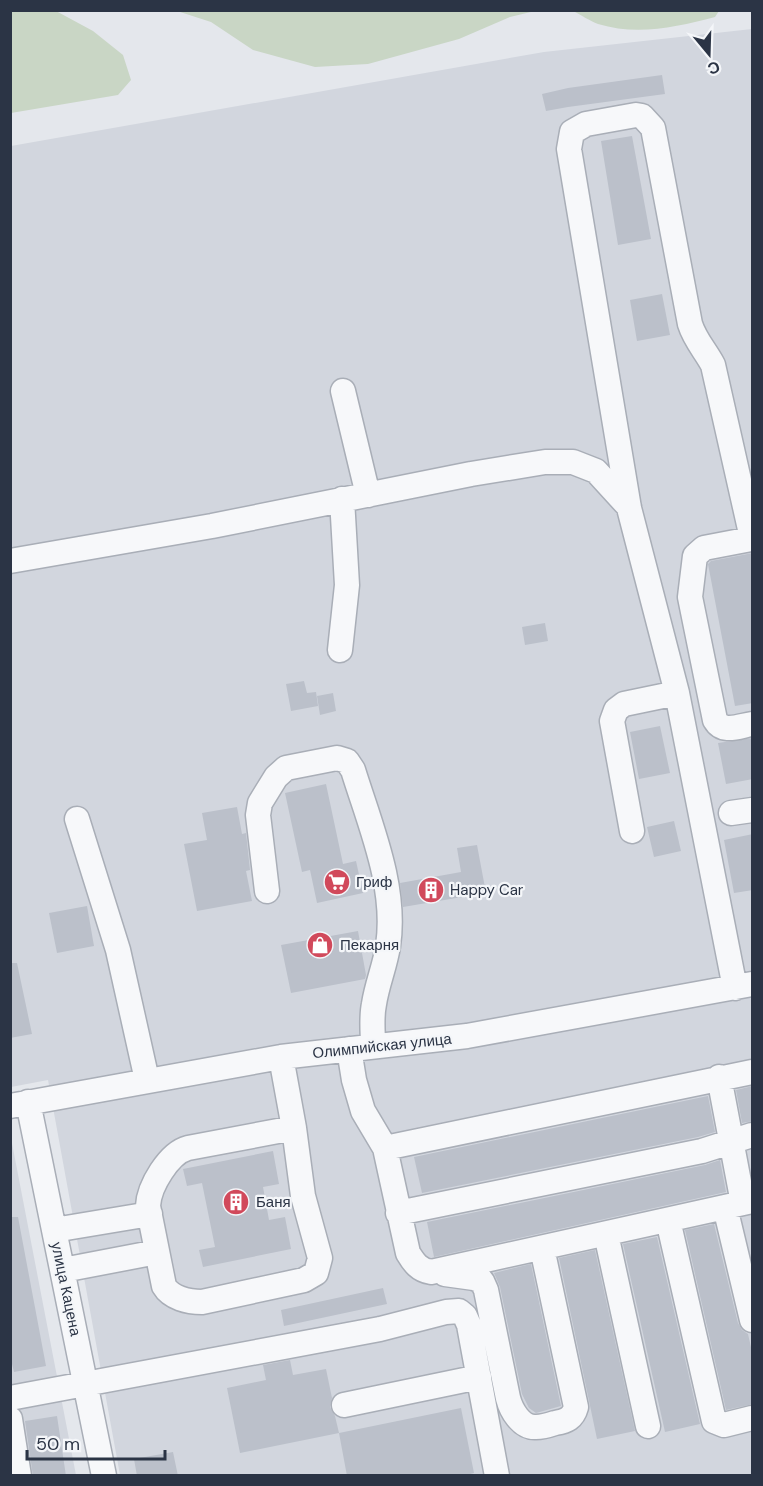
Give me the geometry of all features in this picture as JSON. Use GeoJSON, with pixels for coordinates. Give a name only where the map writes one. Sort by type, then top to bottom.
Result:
{"type":"FeatureCollection","features":[{"type":"Feature","properties":{"kind":"street"},"geometry":{"type":"LineString","coordinates":[[744,986],[677,693],[629,508],[569,148],[570,138],[577,128],[586,124],[636,115],[642,116],[648,121],[655,137],[690,324],[694,338],[713,365],[752,538],[698,551],[694,556],[690,597],[715,720],[721,727],[728,729],[753,724]]}},
{"type":"Feature","properties":{"kind":"street"},"geometry":{"type":"LineString","coordinates":[[343,391],[368,495]]}},
{"type":"Feature","properties":{"kind":"street"},"geometry":{"type":"LineString","coordinates":[[10,561],[201,528],[471,474],[562,461],[573,462],[596,471],[629,508]]}},
{"type":"Feature","properties":{"kind":"street"},"geometry":{"type":"LineString","coordinates":[[340,650],[347,585],[342,500]]}},
{"type":"Feature","properties":{"kind":"street"},"geometry":{"type":"LineString","coordinates":[[632,831],[612,721],[616,710],[624,704],[677,693]]}},
{"type":"Feature","properties":{"kind":"street"},"geometry":{"type":"LineString","coordinates":[[267,891],[258,815],[260,803],[276,777],[286,768],[337,758],[347,761],[353,770],[380,857],[390,915],[388,946],[372,1018],[374,1046]]}},
{"type":"Feature","properties":{"kind":"street"},"geometry":{"type":"LineString","coordinates":[[77,819],[118,950],[147,1080]]}},
{"type":"Feature","properties":{"kind":"street","name":"Олимпийская улица"},"geometry":{"type":"LineString","coordinates":[[19,1104],[281,1057],[467,1036],[744,986]]}},
{"type":"Feature","properties":{"kind":"street"},"geometry":{"type":"LineString","coordinates":[[349,1049],[354,1080],[363,1111],[385,1148],[408,1253],[414,1264],[423,1271],[482,1281],[486,1290],[510,1406],[523,1422],[537,1428],[567,1421],[574,1414],[576,1407],[542,1248]]}},
{"type":"Feature","properties":{"kind":"street"},"geometry":{"type":"LineString","coordinates":[[281,1057],[294,1128],[303,1196],[320,1258],[316,1273],[304,1280],[202,1302],[173,1296],[167,1292],[150,1214],[148,1197],[152,1187],[180,1151],[294,1128]]}},
{"type":"Feature","properties":{"kind":"street"},"geometry":{"type":"LineString","coordinates":[[385,1148],[719,1077],[753,1072]]}},
{"type":"Feature","properties":{"kind":"street"},"geometry":{"type":"LineString","coordinates":[[719,1077],[742,1138],[740,1203],[753,1320]]}},
{"type":"Feature","properties":{"kind":"street","name":"улица Кацена"},"geometry":{"type":"LineString","coordinates":[[19,1104],[54,1230],[104,1476]]}},
{"type":"Feature","properties":{"kind":"street"},"geometry":{"type":"LineString","coordinates":[[398,1214],[702,1151],[742,1138]]}},
{"type":"Feature","properties":{"kind":"street"},"geometry":{"type":"LineString","coordinates":[[431,1272],[740,1203]]}},
{"type":"Feature","properties":{"kind":"street"},"geometry":{"type":"LineString","coordinates":[[54,1230],[150,1214]]}},
{"type":"Feature","properties":{"kind":"street"},"geometry":{"type":"LineString","coordinates":[[668,1220],[714,1421],[719,1425],[724,1425],[753,1418]]}},
{"type":"Feature","properties":{"kind":"street"},"geometry":{"type":"LineString","coordinates":[[606,1234],[648,1426]]}},
{"type":"Feature","properties":{"kind":"street"},"geometry":{"type":"LineString","coordinates":[[63,1270],[157,1252]]}},
{"type":"Feature","properties":{"kind":"street"},"geometry":{"type":"LineString","coordinates":[[10,1398],[380,1329],[446,1312],[459,1311],[465,1316],[469,1325],[497,1476]]}},
{"type":"Feature","properties":{"kind":"street"},"geometry":{"type":"LineString","coordinates":[[344,1405],[479,1377]]}},
{"type":"Feature","properties":{"kind":"street"},"geometry":{"type":"LineString","coordinates":[[11,1425],[19,1476]]}},
{"type":"Feature","properties":{"kind":"shaded area"},"geometry":{"type":"Polygon","coordinates":[[[752,29],[752,1475],[120,1475],[48,1080],[11,1087],[11,146],[544,52],[752,29]]]}},
{"type":"Feature","properties":{"kind":"shaded area"},"geometry":{"type":"Polygon","coordinates":[[[11,1138],[76,1475],[11,1476],[11,1138]]]}},
{"type":"Feature","properties":{"kind":"green space"},"geometry":{"type":"Polygon","coordinates":[[[11,10],[56,11],[93,31],[123,55],[131,80],[118,95],[11,113],[11,10]]]}},
{"type":"Feature","properties":{"kind":"green space"},"geometry":{"type":"Polygon","coordinates":[[[177,11],[535,11],[510,17],[459,39],[368,64],[315,67],[253,50],[211,22],[177,11]]]}},
{"type":"Feature","properties":{"kind":"green space"},"geometry":{"type":"Polygon","coordinates":[[[573,11],[719,11],[715,17],[701,21],[642,30],[613,28],[598,24],[573,11]]]}},
{"type":"Feature","properties":{"kind":"building"},"geometry":{"type":"Polygon","coordinates":[[[662,75],[665,94],[546,111],[542,94],[568,88],[662,75]]]}},
{"type":"Feature","properties":{"kind":"building"},"geometry":{"type":"Polygon","coordinates":[[[632,136],[651,239],[618,245],[601,141],[632,136]]]}},
{"type":"Feature","properties":{"kind":"building"},"geometry":{"type":"Polygon","coordinates":[[[662,294],[670,335],[637,341],[630,300],[662,294]]]}},
{"type":"Feature","properties":{"kind":"building"},"geometry":{"type":"Polygon","coordinates":[[[753,553],[753,703],[735,706],[708,564],[711,561],[753,553]]]}},
{"type":"Feature","properties":{"kind":"building"},"geometry":{"type":"Polygon","coordinates":[[[545,623],[548,641],[525,645],[522,627],[545,623]]]}},
{"type":"Feature","properties":{"kind":"building"},"geometry":{"type":"Polygon","coordinates":[[[304,681],[307,693],[316,692],[318,706],[291,711],[286,684],[304,681]]]}},
{"type":"Feature","properties":{"kind":"building"},"geometry":{"type":"Polygon","coordinates":[[[333,693],[336,711],[320,715],[317,696],[333,693]]]}},
{"type":"Feature","properties":{"kind":"building"},"geometry":{"type":"Polygon","coordinates":[[[660,726],[670,773],[639,779],[630,732],[660,726]]]}},
{"type":"Feature","properties":{"kind":"building"},"geometry":{"type":"Polygon","coordinates":[[[753,738],[753,779],[726,784],[718,743],[753,738]]]}},
{"type":"Feature","properties":{"kind":"building"},"geometry":{"type":"Polygon","coordinates":[[[326,784],[343,864],[356,861],[363,893],[317,903],[310,870],[302,872],[285,793],[326,784]]]}},
{"type":"Feature","properties":{"kind":"building"},"geometry":{"type":"Polygon","coordinates":[[[237,807],[242,834],[246,833],[250,870],[246,871],[252,901],[197,911],[184,844],[207,840],[202,813],[237,807]]]}},
{"type":"Feature","properties":{"kind":"building"},"geometry":{"type":"Polygon","coordinates":[[[674,821],[681,851],[654,857],[647,827],[674,821]]]}},
{"type":"Feature","properties":{"kind":"building"},"geometry":{"type":"Polygon","coordinates":[[[753,834],[753,890],[734,893],[724,840],[753,834]]]}},
{"type":"Feature","properties":{"kind":"building"},"geometry":{"type":"Polygon","coordinates":[[[477,845],[486,893],[403,907],[400,883],[461,872],[457,848],[477,845]]]}},
{"type":"Feature","properties":{"kind":"building"},"geometry":{"type":"Polygon","coordinates":[[[87,906],[94,946],[57,953],[49,913],[87,906]]]}},
{"type":"Feature","properties":{"kind":"building"},"geometry":{"type":"Polygon","coordinates":[[[358,931],[365,979],[291,993],[281,945],[358,931]]]}},
{"type":"Feature","properties":{"kind":"building"},"geometry":{"type":"Polygon","coordinates":[[[10,963],[17,963],[32,1034],[10,1038],[10,963]]]}},
{"type":"Feature","properties":{"kind":"building"},"geometry":{"type":"Polygon","coordinates":[[[753,1086],[753,1121],[742,1123],[736,1090],[753,1086]]]}},
{"type":"Feature","properties":{"kind":"building"},"geometry":{"type":"Polygon","coordinates":[[[708,1096],[715,1132],[422,1193],[414,1157],[708,1096]]]}},
{"type":"Feature","properties":{"kind":"building","name":"Баня"},"geometry":{"type":"Polygon","coordinates":[[[273,1151],[279,1184],[263,1187],[269,1220],[285,1217],[291,1249],[203,1267],[199,1250],[215,1247],[202,1183],[187,1186],[183,1169],[273,1151]]]}},
{"type":"Feature","properties":{"kind":"building"},"geometry":{"type":"Polygon","coordinates":[[[720,1160],[726,1192],[434,1257],[427,1222],[720,1160]]]}},
{"type":"Feature","properties":{"kind":"building"},"geometry":{"type":"Polygon","coordinates":[[[10,1217],[18,1217],[46,1366],[14,1372],[10,1356],[10,1217]]]}},
{"type":"Feature","properties":{"kind":"building"},"geometry":{"type":"Polygon","coordinates":[[[714,1224],[738,1323],[748,1334],[753,1356],[753,1404],[726,1410],[685,1230],[714,1224]]]}},
{"type":"Feature","properties":{"kind":"building"},"geometry":{"type":"Polygon","coordinates":[[[657,1237],[700,1424],[665,1432],[623,1244],[657,1237]]]}},
{"type":"Feature","properties":{"kind":"building"},"geometry":{"type":"Polygon","coordinates":[[[595,1250],[635,1431],[597,1439],[559,1258],[595,1250]]]}},
{"type":"Feature","properties":{"kind":"building"},"geometry":{"type":"Polygon","coordinates":[[[531,1264],[561,1406],[536,1413],[529,1408],[522,1394],[500,1287],[494,1273],[531,1264]]]}},
{"type":"Feature","properties":{"kind":"building"},"geometry":{"type":"Polygon","coordinates":[[[383,1288],[387,1304],[284,1326],[281,1310],[383,1288]]]}},
{"type":"Feature","properties":{"kind":"building"},"geometry":{"type":"Polygon","coordinates":[[[290,1360],[293,1375],[326,1369],[332,1398],[330,1407],[339,1433],[240,1453],[227,1388],[266,1380],[263,1365],[290,1360]]]}},
{"type":"Feature","properties":{"kind":"building"},"geometry":{"type":"Polygon","coordinates":[[[461,1408],[474,1473],[463,1476],[347,1476],[339,1433],[461,1408]]]}},
{"type":"Feature","properties":{"kind":"building"},"geometry":{"type":"Polygon","coordinates":[[[57,1416],[66,1476],[33,1476],[25,1421],[57,1416]]]}},
{"type":"Feature","properties":{"kind":"building"},"geometry":{"type":"Polygon","coordinates":[[[173,1452],[178,1476],[137,1476],[134,1459],[173,1452]]]}},
{"type":"Feature","properties":{"kind":"place","name":"Гриф"},"geometry":{"type":"Point","coordinates":[337,882]}},
{"type":"Feature","properties":{"kind":"place","name":"Happy Car"},"geometry":{"type":"Point","coordinates":[431,890]}},
{"type":"Feature","properties":{"kind":"place","name":"Пекарня"},"geometry":{"type":"Point","coordinates":[320,945]}},
{"type":"Feature","properties":{"kind":"place","name":"Баня"},"geometry":{"type":"Point","coordinates":[236,1202]}}]}
